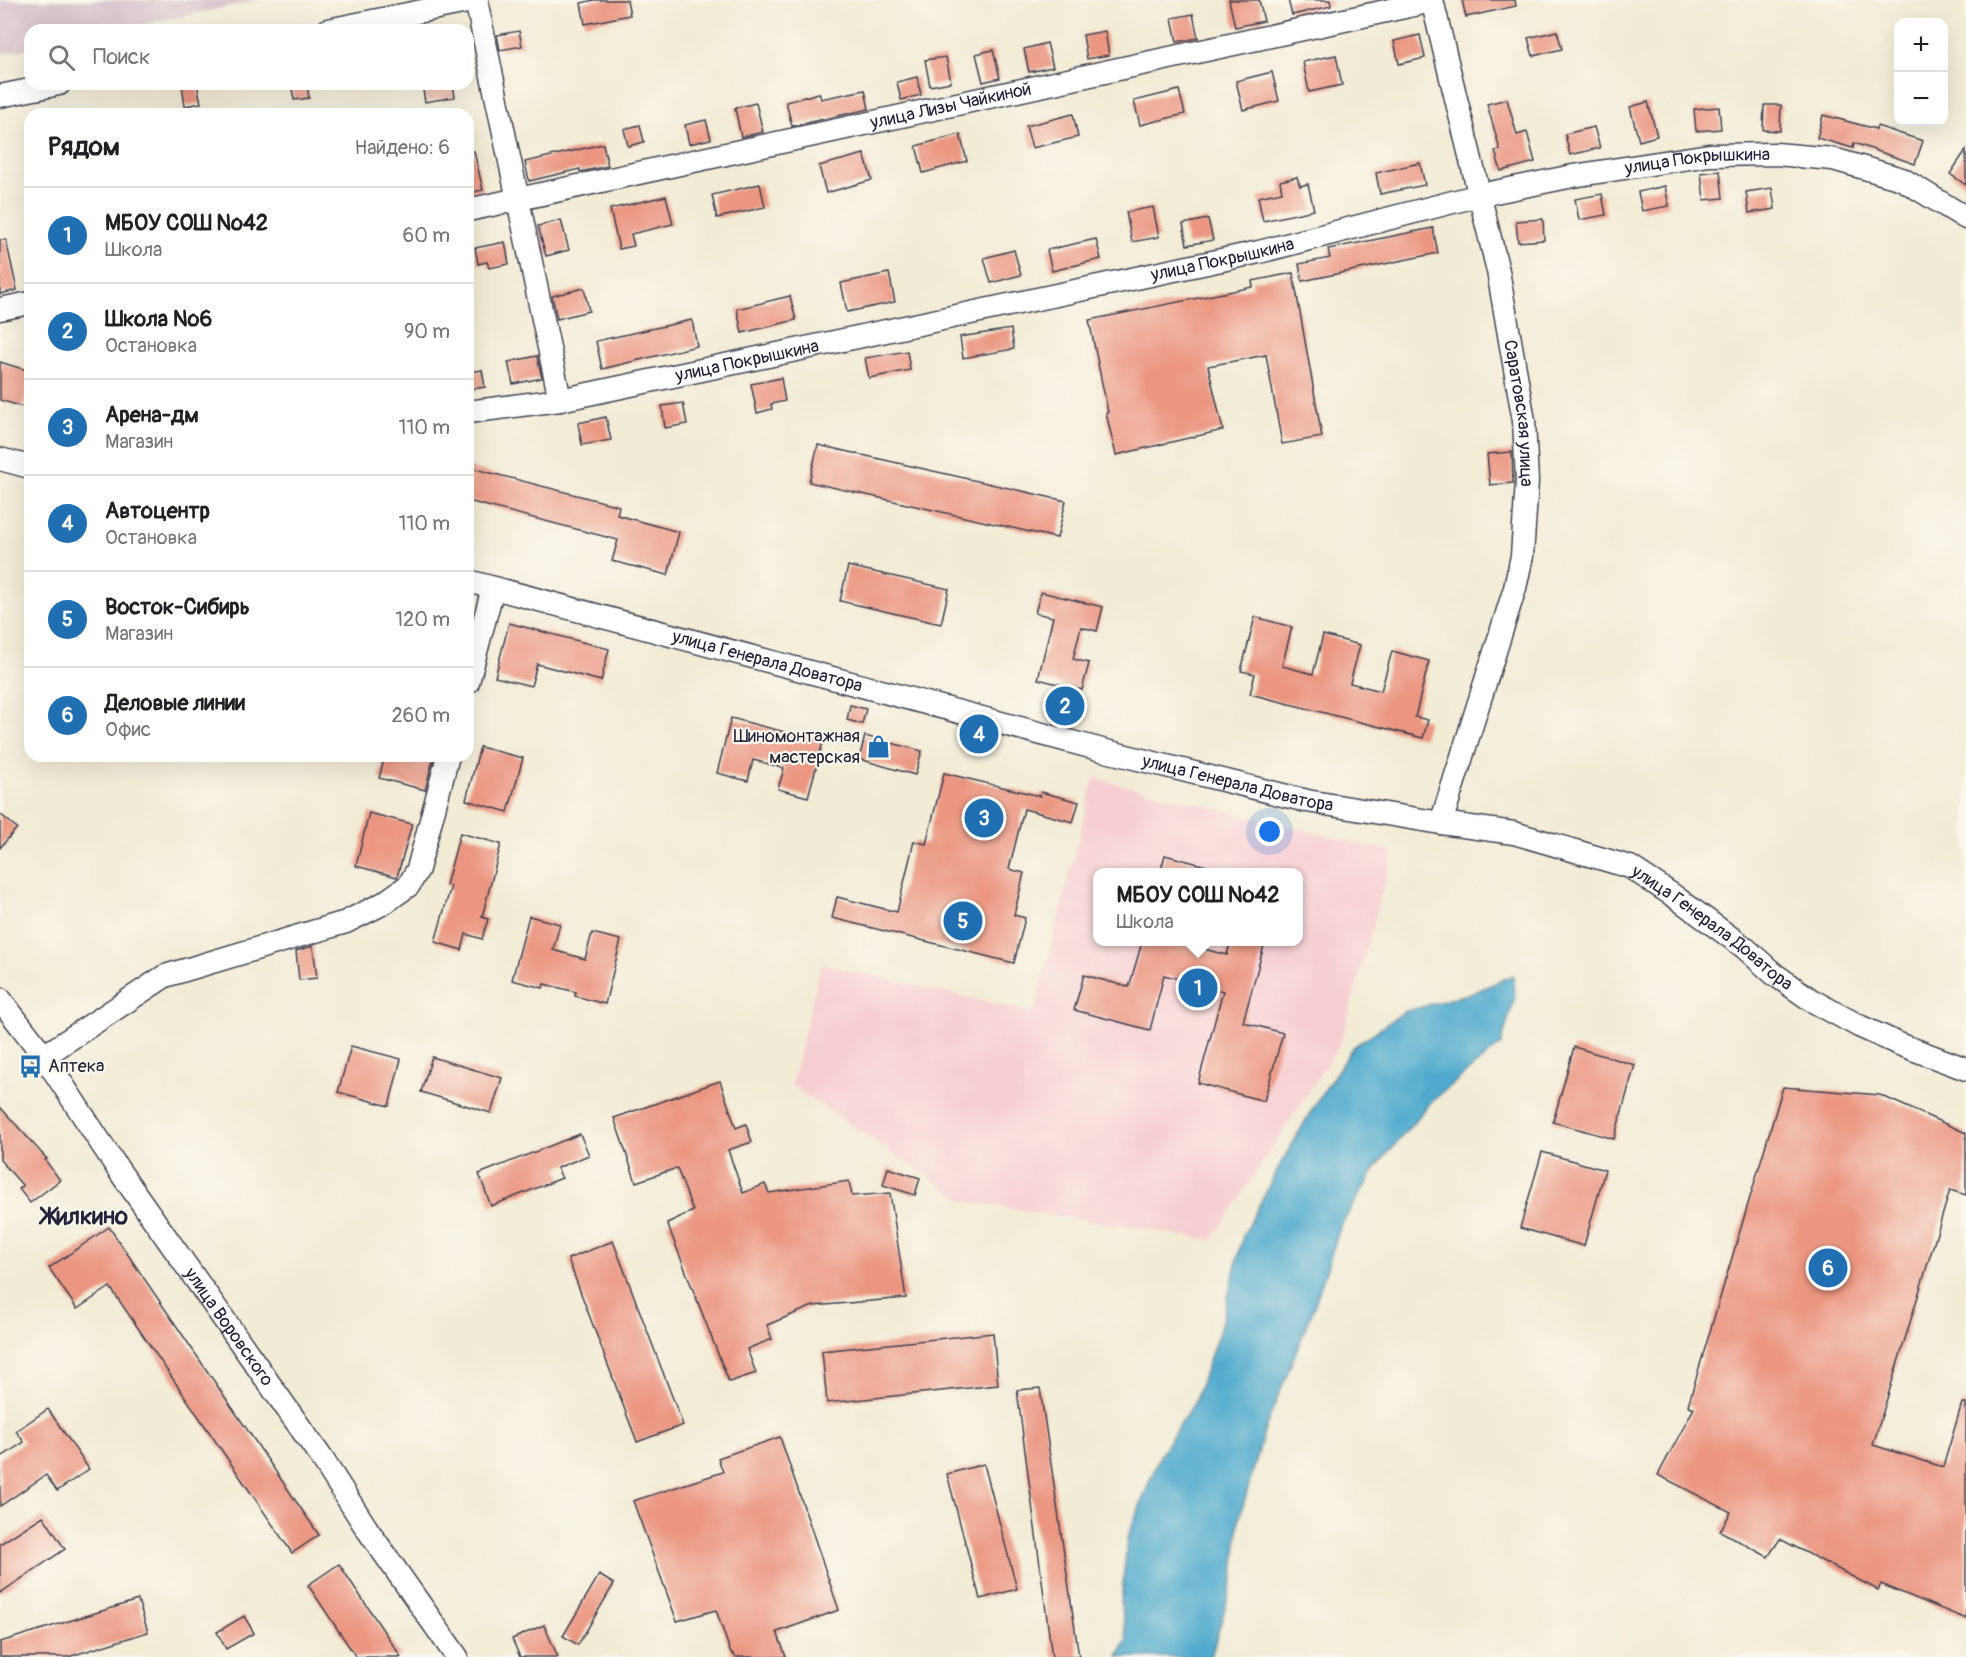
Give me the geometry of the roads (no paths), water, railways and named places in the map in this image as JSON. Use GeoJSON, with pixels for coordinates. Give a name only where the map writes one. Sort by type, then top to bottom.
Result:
{"type":"FeatureCollection","features":[{"type":"Feature","properties":{"kind":"street"},"geometry":{"type":"LineString","coordinates":[[358,24],[476,0],[560,400]]}},
{"type":"Feature","properties":{"kind":"street","name":"улица Лизы Чайкиной"},"geometry":{"type":"LineString","coordinates":[[474,209],[1432,1]]}},
{"type":"Feature","properties":{"kind":"street","name":"Саратовская улица"},"geometry":{"type":"LineString","coordinates":[[1432,1],[1498,271],[1524,421],[1527,481],[1522,556],[1515,588],[1441,823]]}},
{"type":"Feature","properties":{"kind":"street"},"geometry":{"type":"LineString","coordinates":[[0,96],[30,90]]}},
{"type":"Feature","properties":{"kind":"street","name":"улица Покрышкина"},"geometry":{"type":"LineString","coordinates":[[474,411],[560,400],[1258,252],[1480,195],[1573,176],[1709,155],[1776,154],[1833,159],[1902,179],[1966,218]]}},
{"type":"Feature","properties":{"kind":"street"},"geometry":{"type":"LineString","coordinates":[[0,309],[24,304]]}},
{"type":"Feature","properties":{"kind":"street"},"geometry":{"type":"LineString","coordinates":[[0,459],[24,465]]}},
{"type":"Feature","properties":{"kind":"street","name":"улица Генерала Доватора"},"geometry":{"type":"LineString","coordinates":[[474,583],[1102,750],[1296,798],[1514,833],[1630,867],[1674,896],[1745,948],[1773,974],[1811,999],[1859,1026],[1966,1069]]}},
{"type":"Feature","properties":{"kind":"street"},"geometry":{"type":"LineString","coordinates":[[474,659],[493,588]]}},
{"type":"Feature","properties":{"kind":"street"},"geometry":{"type":"LineString","coordinates":[[44,1056],[165,976],[346,922],[384,903],[409,885],[418,869],[446,762]]}},
{"type":"Feature","properties":{"kind":"street","name":"улица Воровского"},"geometry":{"type":"LineString","coordinates":[[0,999],[44,1056],[118,1169],[321,1456],[367,1529],[457,1657]]}},
{"type":"Feature","properties":{"kind":"water"},"geometry":{"type":"Polygon","coordinates":[[[1513,975],[1515,996],[1501,1044],[1431,1102],[1377,1166],[1341,1225],[1313,1310],[1265,1429],[1239,1520],[1234,1576],[1211,1657],[1118,1657],[1127,1639],[1121,1604],[1127,1538],[1161,1453],[1194,1403],[1220,1329],[1243,1236],[1281,1163],[1352,1048],[1404,1012],[1475,992],[1513,975]]]}},
{"type":"Feature","properties":{"kind":"place","name":"Школа №6"},"geometry":{"type":"Point","coordinates":[1065,706]}},
{"type":"Feature","properties":{"kind":"place","name":"Автоцентр"},"geometry":{"type":"Point","coordinates":[979,734]}},
{"type":"Feature","properties":{"kind":"place","name":"Шиномонтажная мастерская"},"geometry":{"type":"Point","coordinates":[878,746]}},
{"type":"Feature","properties":{"kind":"place","name":"Арена-дм"},"geometry":{"type":"Point","coordinates":[984,818]}},
{"type":"Feature","properties":{"kind":"place","name":"Восток-Сибирь"},"geometry":{"type":"Point","coordinates":[963,921]}},
{"type":"Feature","properties":{"kind":"place","name":"МБОУ СОШ №42"},"geometry":{"type":"Point","coordinates":[1198,988]}},
{"type":"Feature","properties":{"kind":"place","name":"Аптека"},"geometry":{"type":"Point","coordinates":[30,1066]}},
{"type":"Feature","properties":{"kind":"place","name":"Деловые линии"},"geometry":{"type":"Point","coordinates":[1828,1268]}},
{"type":"Feature","properties":{"kind":"district","name":"Жилкино"},"geometry":{"type":"Point","coordinates":[85,1216]}}]}
